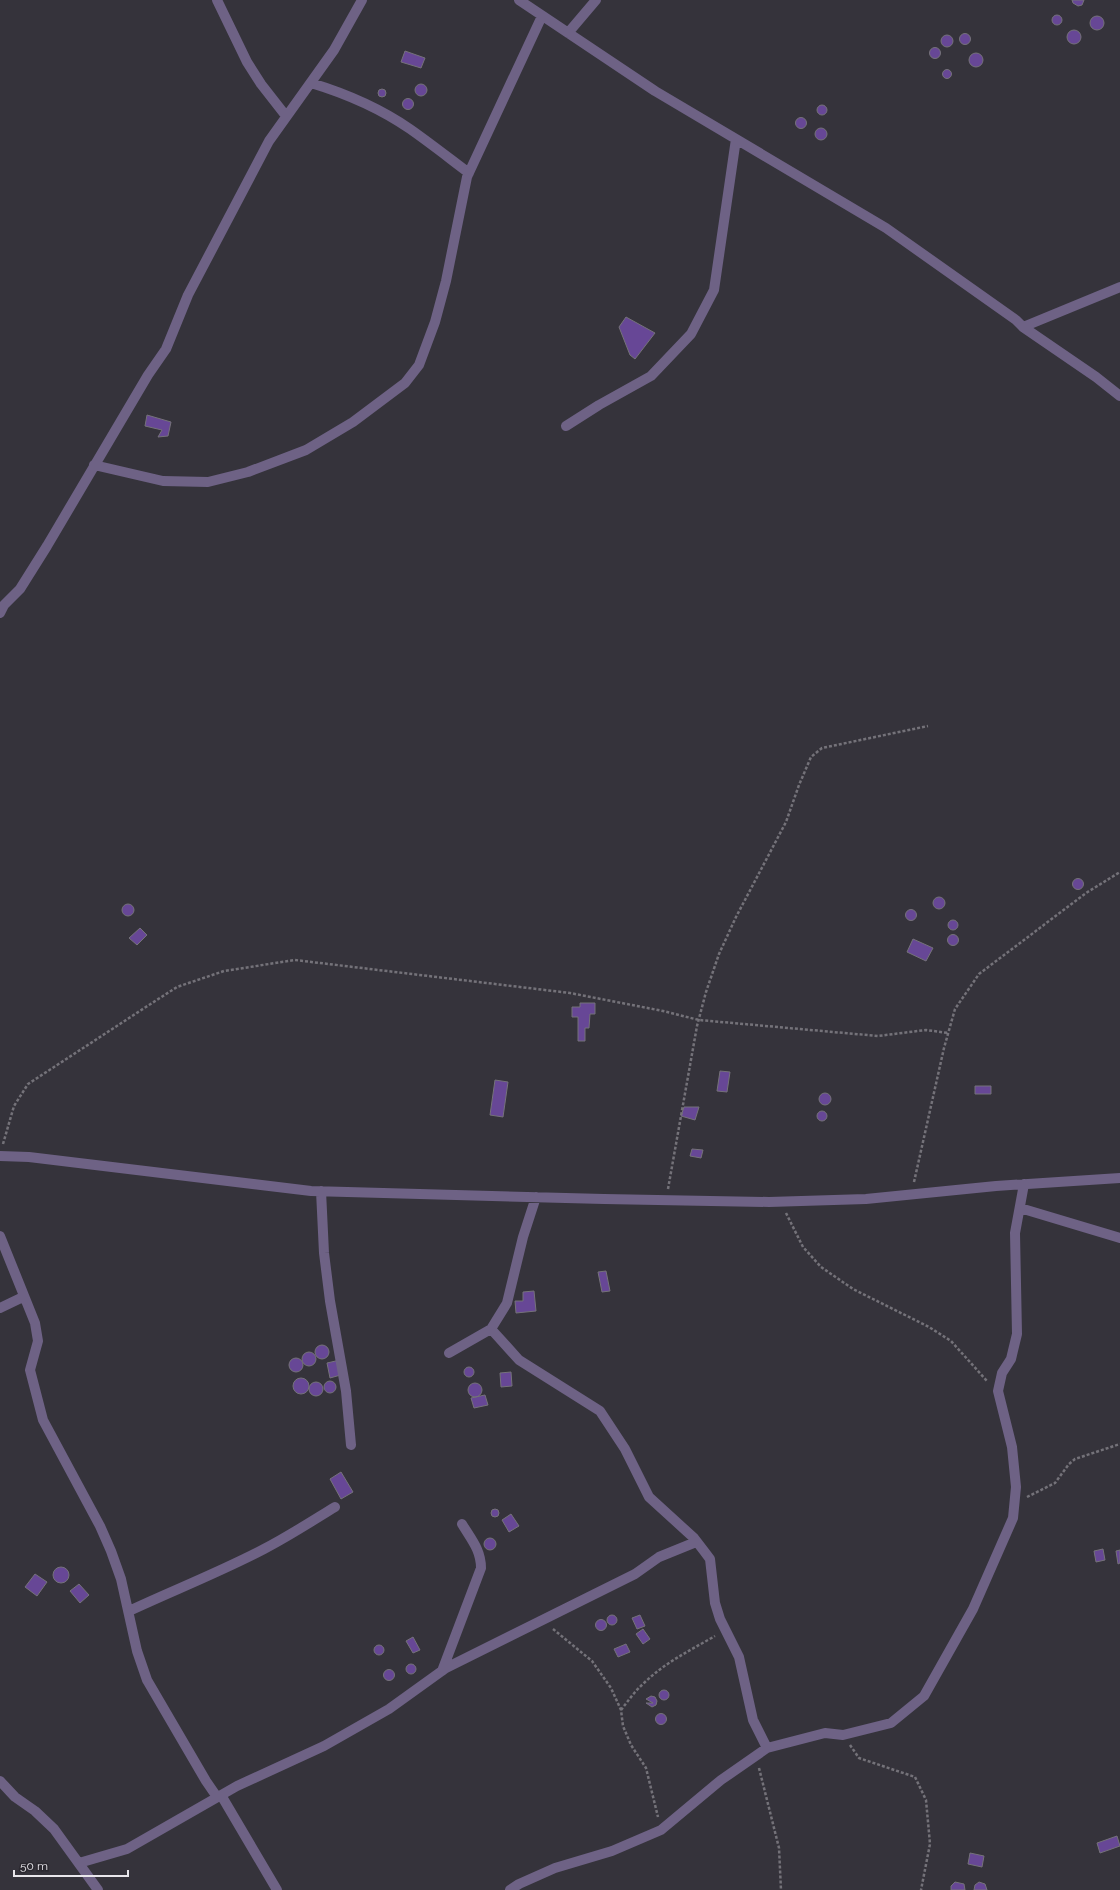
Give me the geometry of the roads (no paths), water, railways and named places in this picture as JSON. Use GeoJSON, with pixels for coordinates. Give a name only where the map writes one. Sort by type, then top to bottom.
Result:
{"type":"FeatureCollection","features":[{"type":"Feature","properties":{"kind":"street"},"geometry":{"type":"LineString","coordinates":[[217,0],[247,62],[261,84],[286,116]]}},
{"type":"Feature","properties":{"kind":"street"},"geometry":{"type":"LineString","coordinates":[[0,613],[4,605],[20,589],[148,374],[166,349],[188,295],[269,141],[334,50],[362,0]]}},
{"type":"Feature","properties":{"kind":"street"},"geometry":{"type":"LineString","coordinates":[[519,0],[655,91],[886,228],[1016,320],[1023,328],[1096,377],[1120,396]]}},
{"type":"Feature","properties":{"kind":"street"},"geometry":{"type":"LineString","coordinates":[[568,33],[596,0]]}},
{"type":"Feature","properties":{"kind":"street"},"geometry":{"type":"LineString","coordinates":[[94,465],[163,481],[208,482],[248,472],[306,450],[353,422],[405,383],[419,365],[435,322],[469,173],[542,16]]}},
{"type":"Feature","properties":{"kind":"street"},"geometry":{"type":"LineString","coordinates":[[310,82],[338,91],[409,128],[469,173]]}},
{"type":"Feature","properties":{"kind":"street"},"geometry":{"type":"LineString","coordinates":[[566,426],[599,405],[651,376],[691,334],[714,290],[736,139]]}},
{"type":"Feature","properties":{"kind":"street"},"geometry":{"type":"LineString","coordinates":[[1023,328],[1120,287]]}},
{"type":"Feature","properties":{"kind":"street"},"geometry":{"type":"LineString","coordinates":[[1,1152],[36,1158],[321,1191],[536,1197],[781,1202],[866,1199],[1024,1184],[1120,1178]]}},
{"type":"Feature","properties":{"kind":"street"},"geometry":{"type":"LineString","coordinates":[[510,1890],[519,1884],[554,1868],[612,1851],[661,1830],[721,1780],[767,1748],[825,1733],[843,1735],[891,1723],[924,1696],[973,1608],[1013,1518],[1016,1487],[1012,1447],[998,1391],[1002,1373],[1011,1359],[1017,1334],[1015,1233],[1024,1184]]}},
{"type":"Feature","properties":{"kind":"street"},"geometry":{"type":"LineString","coordinates":[[321,1191],[324,1253],[330,1301],[346,1391],[351,1445]]}},
{"type":"Feature","properties":{"kind":"street"},"geometry":{"type":"LineString","coordinates":[[449,1353],[491,1329],[507,1303],[523,1237],[536,1197]]}},
{"type":"Feature","properties":{"kind":"street"},"geometry":{"type":"LineString","coordinates":[[1020,1208],[1120,1238]]}},
{"type":"Feature","properties":{"kind":"street"},"geometry":{"type":"LineString","coordinates":[[0,1236],[35,1323],[38,1342],[30,1370],[43,1420],[100,1526],[111,1551],[121,1579],[137,1651],[147,1680],[206,1781],[219,1796],[277,1890]]}},
{"type":"Feature","properties":{"kind":"street"},"geometry":{"type":"LineString","coordinates":[[0,1308],[24,1297]]}},
{"type":"Feature","properties":{"kind":"street"},"geometry":{"type":"LineString","coordinates":[[491,1329],[519,1360],[600,1411],[626,1449],[649,1497],[694,1538],[710,1559],[715,1603],[739,1657],[753,1720],[767,1748]]}},
{"type":"Feature","properties":{"kind":"street"},"geometry":{"type":"LineString","coordinates":[[129,1611],[174,1589],[210,1576],[265,1549],[335,1507]]}},
{"type":"Feature","properties":{"kind":"street"},"geometry":{"type":"LineString","coordinates":[[442,1671],[480,1568],[480,1557],[476,1546],[462,1524]]}},
{"type":"Feature","properties":{"kind":"street"},"geometry":{"type":"LineString","coordinates":[[79,1863],[127,1849],[219,1796],[324,1746],[389,1709],[442,1671],[635,1574],[659,1557],[696,1542]]}},
{"type":"Feature","properties":{"kind":"street"},"geometry":{"type":"LineString","coordinates":[[0,1781],[15,1797],[35,1811],[54,1829],[98,1890]]}}]}
